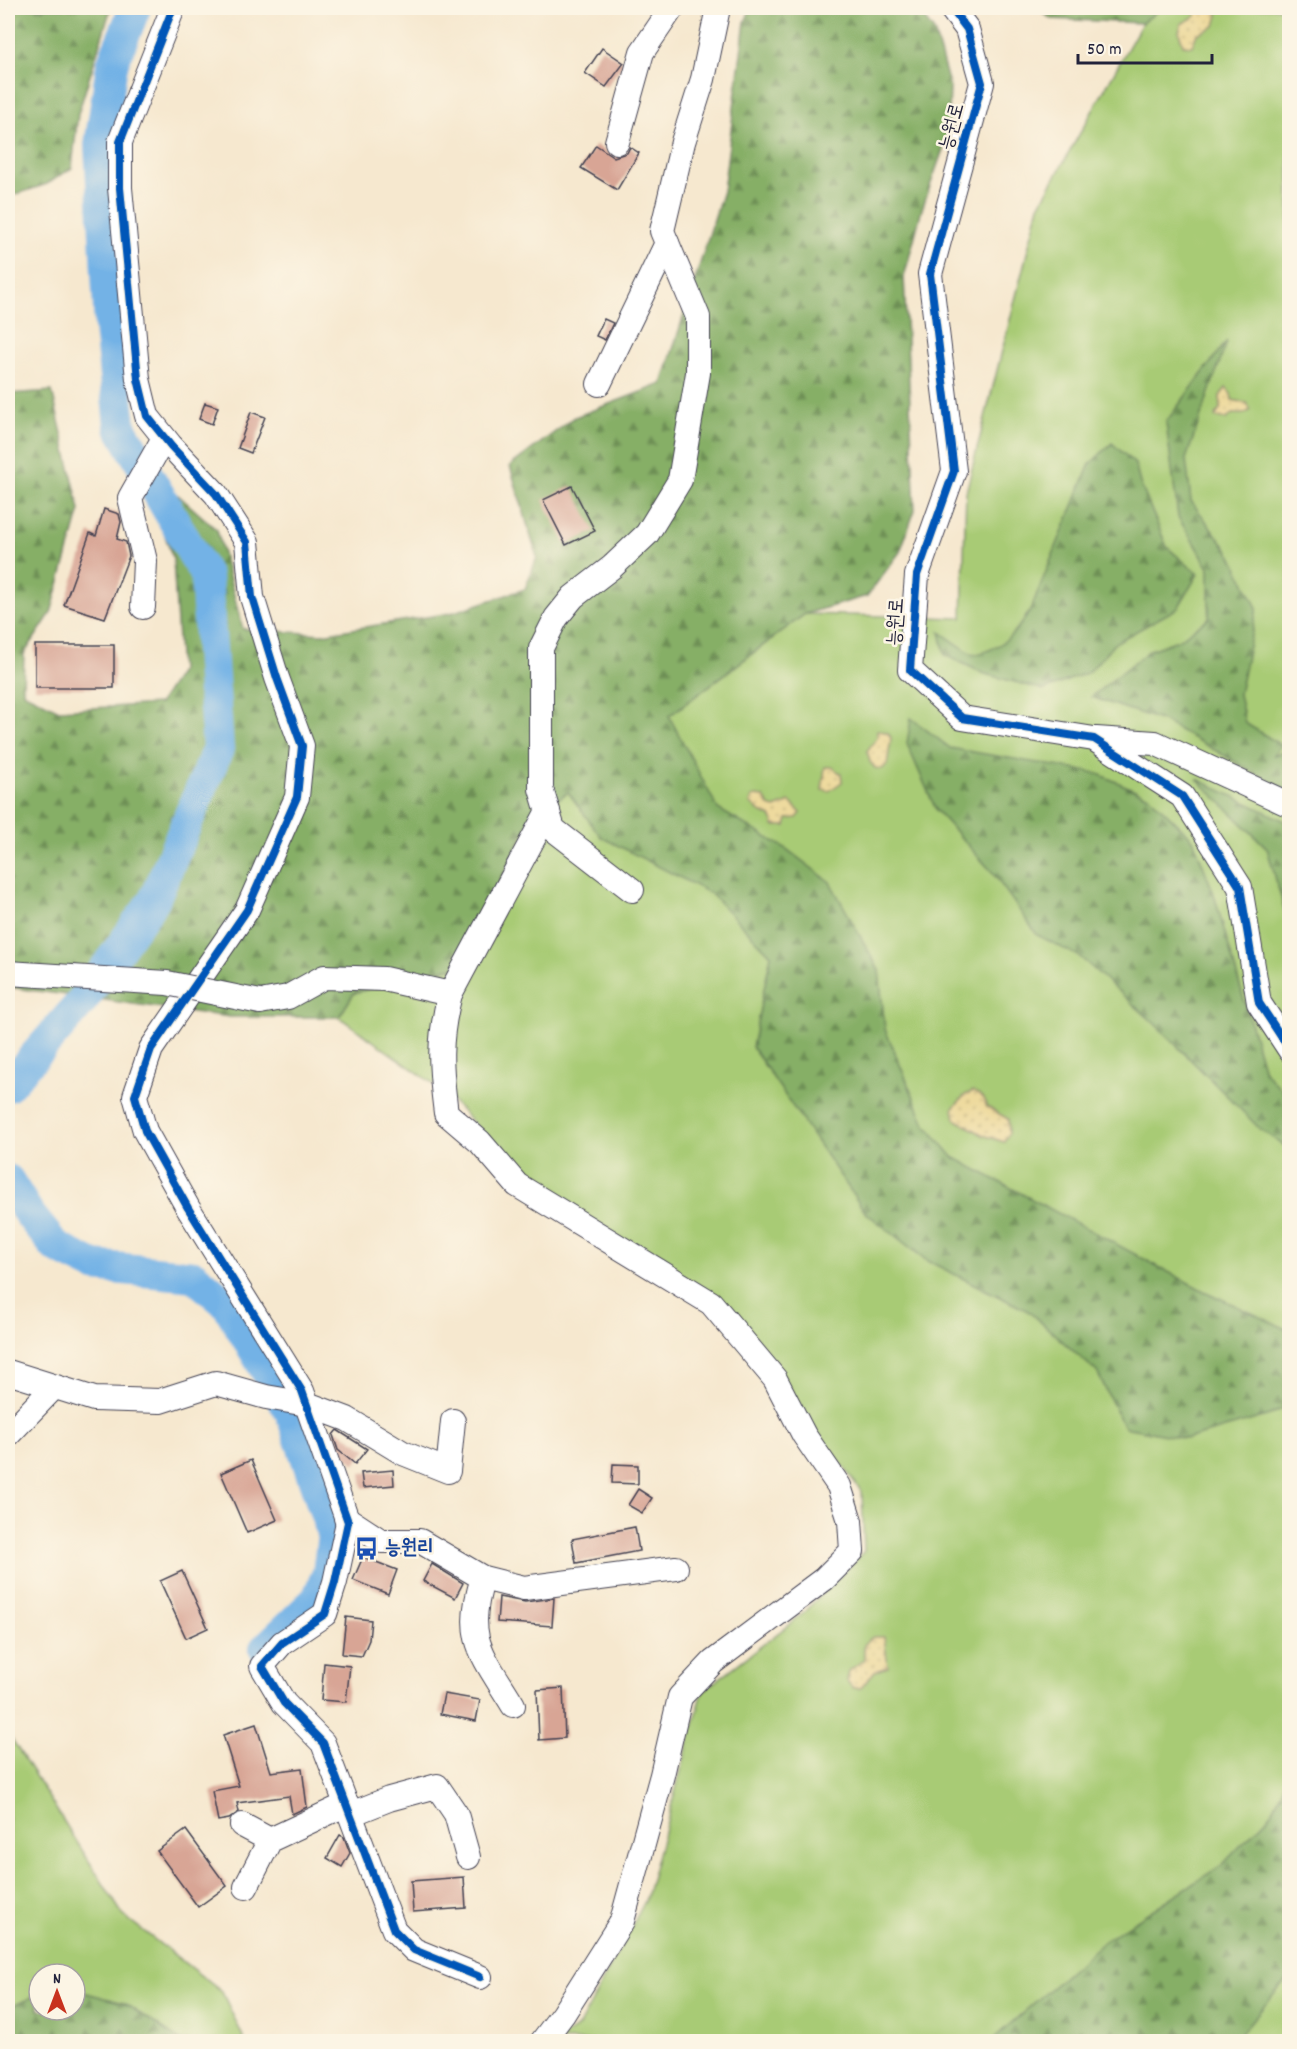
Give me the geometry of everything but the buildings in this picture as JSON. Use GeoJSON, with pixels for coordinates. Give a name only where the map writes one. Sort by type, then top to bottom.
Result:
{"type":"FeatureCollection","features":[{"type":"Feature","properties":{"kind":"street"},"geometry":{"type":"LineString","coordinates":[[173,8],[120,142],[120,188],[138,379],[147,416],[164,439],[216,494],[246,542],[252,597],[277,678],[302,746],[297,797],[247,910],[151,1049],[135,1096],[151,1141],[188,1208],[302,1391],[346,1518],[335,1582],[325,1614],[282,1643],[262,1666],[284,1703],[323,1743],[394,1930],[414,1950],[480,1977]]}},
{"type":"Feature","properties":{"kind":"street"},"geometry":{"type":"LineString","coordinates":[[617,142],[642,52],[672,8]]}},
{"type":"Feature","properties":{"kind":"street"},"geometry":{"type":"LineString","coordinates":[[632,890],[553,829],[541,789],[541,648],[556,618],[573,597],[612,567],[647,534],[680,480],[698,373],[698,316],[662,231],[683,142],[703,79],[718,8]]}},
{"type":"Feature","properties":{"kind":"street","name":"능원로"},"geometry":{"type":"LineString","coordinates":[[951,8],[967,29],[982,84],[930,274],[954,471],[917,575],[910,670],[962,718],[1094,739],[1182,796],[1240,887],[1259,1004],[1290,1050]]}},
{"type":"Feature","properties":{"kind":"street"},"geometry":{"type":"LineString","coordinates":[[599,384],[667,243]]}},
{"type":"Feature","properties":{"kind":"street"},"geometry":{"type":"LineString","coordinates":[[143,607],[145,561],[130,498],[164,439]]}},
{"type":"Feature","properties":{"kind":"street"},"geometry":{"type":"LineString","coordinates":[[1094,739],[1155,743],[1269,797],[1290,804]]}},
{"type":"Feature","properties":{"kind":"street"},"geometry":{"type":"LineString","coordinates":[[542,2042],[563,2014],[622,1921],[662,1775],[680,1697],[713,1662],[824,1579],[852,1551],[849,1521],[839,1486],[804,1435],[775,1379],[711,1303],[517,1185],[480,1142],[446,1113],[439,1060],[441,1030],[450,994],[460,971],[548,811]]}},
{"type":"Feature","properties":{"kind":"street"},"geometry":{"type":"LineString","coordinates":[[8,973],[167,983],[260,1002],[288,997],[324,977],[384,979],[450,994]]}},
{"type":"Feature","properties":{"kind":"street"},"geometry":{"type":"LineString","coordinates":[[8,1372],[94,1399],[160,1401],[216,1383],[266,1397],[307,1404],[347,1419],[402,1453],[448,1471],[453,1421]]}},
{"type":"Feature","properties":{"kind":"street"},"geometry":{"type":"LineString","coordinates":[[8,1435],[54,1387]]}},
{"type":"Feature","properties":{"kind":"street"},"geometry":{"type":"LineString","coordinates":[[346,1518],[381,1541],[420,1541],[483,1578],[524,1588],[676,1568]]}},
{"type":"Feature","properties":{"kind":"street"},"geometry":{"type":"LineString","coordinates":[[483,1578],[473,1619],[477,1644],[513,1705]]}},
{"type":"Feature","properties":{"kind":"street"},"geometry":{"type":"LineString","coordinates":[[246,1887],[270,1840],[349,1809],[437,1786],[456,1814],[468,1857]]}},
{"type":"Feature","properties":{"kind":"street"},"geometry":{"type":"LineString","coordinates":[[242,1825],[270,1840]]}},
{"type":"Feature","properties":{"kind":"green space"},"geometry":{"type":"Polygon","coordinates":[[[8,8],[111,8],[78,114],[72,168],[47,184],[8,197],[8,8]]]}},
{"type":"Feature","properties":{"kind":"green space"},"geometry":{"type":"Polygon","coordinates":[[[751,8],[916,8],[934,31],[950,88],[948,135],[922,209],[904,277],[915,510],[900,552],[867,596],[805,614],[669,716],[718,809],[785,848],[830,882],[879,970],[885,1029],[925,1124],[953,1157],[1204,1291],[1289,1330],[1289,1405],[1270,1415],[1187,1439],[1124,1427],[1097,1372],[1028,1311],[926,1260],[865,1212],[752,1047],[771,955],[710,893],[601,837],[568,792],[529,821],[460,965],[354,993],[339,1017],[230,1017],[8,987],[8,394],[52,391],[80,510],[51,613],[24,654],[23,692],[59,710],[159,704],[180,672],[173,559],[157,512],[178,495],[217,530],[243,629],[322,634],[451,613],[525,589],[537,557],[510,466],[575,417],[662,384],[723,191],[745,22],[751,8]]]}},
{"type":"Feature","properties":{"kind":"green space"},"geometry":{"type":"Polygon","coordinates":[[[1037,8],[1162,8],[1142,23],[1051,19],[1037,8]]]}},
{"type":"Feature","properties":{"kind":"green space"},"geometry":{"type":"Polygon","coordinates":[[[1162,8],[1289,8],[1289,2041],[557,2041],[579,2026],[645,1901],[703,1691],[800,1616],[864,1551],[862,1492],[717,1297],[537,1190],[442,1090],[339,1017],[354,993],[460,965],[529,821],[805,614],[962,618],[966,492],[1039,206],[1142,23],[1162,8]]]}},
{"type":"Feature","properties":{"kind":"green space"},"geometry":{"type":"Polygon","coordinates":[[[1227,341],[1186,459],[1191,501],[1232,556],[1257,608],[1239,694],[1245,723],[1281,745],[1274,755],[1289,751],[1289,792],[1163,721],[1091,697],[1150,650],[1178,640],[1209,618],[1209,568],[1178,517],[1166,422],[1227,341]]]}},
{"type":"Feature","properties":{"kind":"green space"},"geometry":{"type":"Polygon","coordinates":[[[1112,443],[1135,464],[1140,483],[1167,547],[1198,574],[1178,608],[1115,643],[1089,672],[1044,690],[985,674],[945,655],[940,632],[973,655],[1000,645],[1018,627],[1030,611],[1090,464],[1112,443]]]}},
{"type":"Feature","properties":{"kind":"green space"},"geometry":{"type":"Polygon","coordinates":[[[911,718],[950,748],[1096,773],[1149,796],[1193,839],[1214,894],[1264,1071],[1289,1097],[1289,1149],[1261,1130],[1152,1021],[1080,957],[1037,935],[993,873],[936,810],[907,744],[911,718]]]}},
{"type":"Feature","properties":{"kind":"green space"},"geometry":{"type":"Polygon","coordinates":[[[1197,779],[1289,823],[1289,926],[1267,848],[1197,779]]]}},
{"type":"Feature","properties":{"kind":"green space"},"geometry":{"type":"Polygon","coordinates":[[[8,1733],[123,1915],[222,1992],[245,2041],[8,2041],[8,1733]]]}},
{"type":"Feature","properties":{"kind":"green space"},"geometry":{"type":"Polygon","coordinates":[[[1289,1773],[1289,1977],[1234,2041],[991,2041],[1104,1941],[1222,1865],[1272,1813],[1289,1773]]]}},
{"type":"Feature","properties":{"kind":"green space"},"geometry":{"type":"Polygon","coordinates":[[[87,1993],[124,2003],[181,2041],[8,2041],[8,2008],[27,1999],[27,2022],[87,2022],[87,1993]]]}},
{"type":"Feature","properties":{"kind":"sand"},"geometry":{"type":"Polygon","coordinates":[[[1196,8],[1216,8],[1218,15],[1215,26],[1197,34],[1192,46],[1183,45],[1179,32],[1181,24],[1196,16],[1196,8]]]}},
{"type":"Feature","properties":{"kind":"sand"},"geometry":{"type":"Polygon","coordinates":[[[1226,388],[1232,400],[1246,403],[1251,410],[1244,414],[1232,414],[1227,419],[1215,417],[1220,409],[1220,396],[1226,388]]]}},
{"type":"Feature","properties":{"kind":"sand"},"geometry":{"type":"Polygon","coordinates":[[[877,730],[888,733],[891,738],[887,765],[882,769],[875,768],[870,762],[867,751],[877,738],[877,730]]]}},
{"type":"Feature","properties":{"kind":"sand"},"geometry":{"type":"Polygon","coordinates":[[[825,767],[832,767],[841,774],[842,782],[829,791],[822,790],[825,767]]]}},
{"type":"Feature","properties":{"kind":"sand"},"geometry":{"type":"Polygon","coordinates":[[[752,797],[764,797],[769,806],[775,808],[790,802],[801,813],[797,818],[788,819],[786,826],[774,826],[772,817],[760,812],[750,803],[752,797]]]}},
{"type":"Feature","properties":{"kind":"sand"},"geometry":{"type":"Polygon","coordinates":[[[973,1091],[983,1098],[987,1107],[1008,1119],[1009,1133],[1004,1142],[983,1135],[955,1119],[953,1108],[965,1095],[973,1091]]]}},
{"type":"Feature","properties":{"kind":"sand"},"geometry":{"type":"Polygon","coordinates":[[[872,1637],[884,1637],[888,1667],[875,1671],[861,1688],[853,1688],[847,1681],[849,1671],[864,1660],[864,1645],[872,1637]]]}},
{"type":"Feature","properties":{"kind":"waterway"},"geometry":{"type":"LineString","coordinates":[[8,1086],[79,1005],[154,900],[218,749],[206,576],[120,427],[110,327],[100,145],[112,65],[135,8]]}},
{"type":"Feature","properties":{"kind":"waterway"},"geometry":{"type":"LineString","coordinates":[[8,1180],[29,1214],[56,1247],[94,1266],[194,1276],[227,1304],[291,1413],[333,1535],[328,1573],[317,1599],[265,1649]]}},
{"type":"Feature","properties":{"kind":"cycle path"},"geometry":{"type":"LineString","coordinates":[[173,8],[120,142],[120,188],[138,379],[147,416],[171,446],[216,494],[247,542],[252,597],[277,678],[302,746],[297,797],[247,910],[151,1049],[135,1096],[145,1131],[188,1208],[302,1391],[348,1522],[335,1582],[325,1614],[282,1643],[262,1666],[284,1703],[323,1743],[394,1930],[414,1950],[480,1977]]}},
{"type":"Feature","properties":{"kind":"cycle path"},"geometry":{"type":"LineString","coordinates":[[951,8],[967,29],[982,83],[930,274],[954,471],[917,575],[910,670],[962,718],[1094,739],[1182,796],[1240,887],[1259,1003],[1290,1050]]}},
{"type":"Feature","properties":{"kind":"place","name":"능원리"},"geometry":{"type":"Point","coordinates":[367,1549]}}]}
